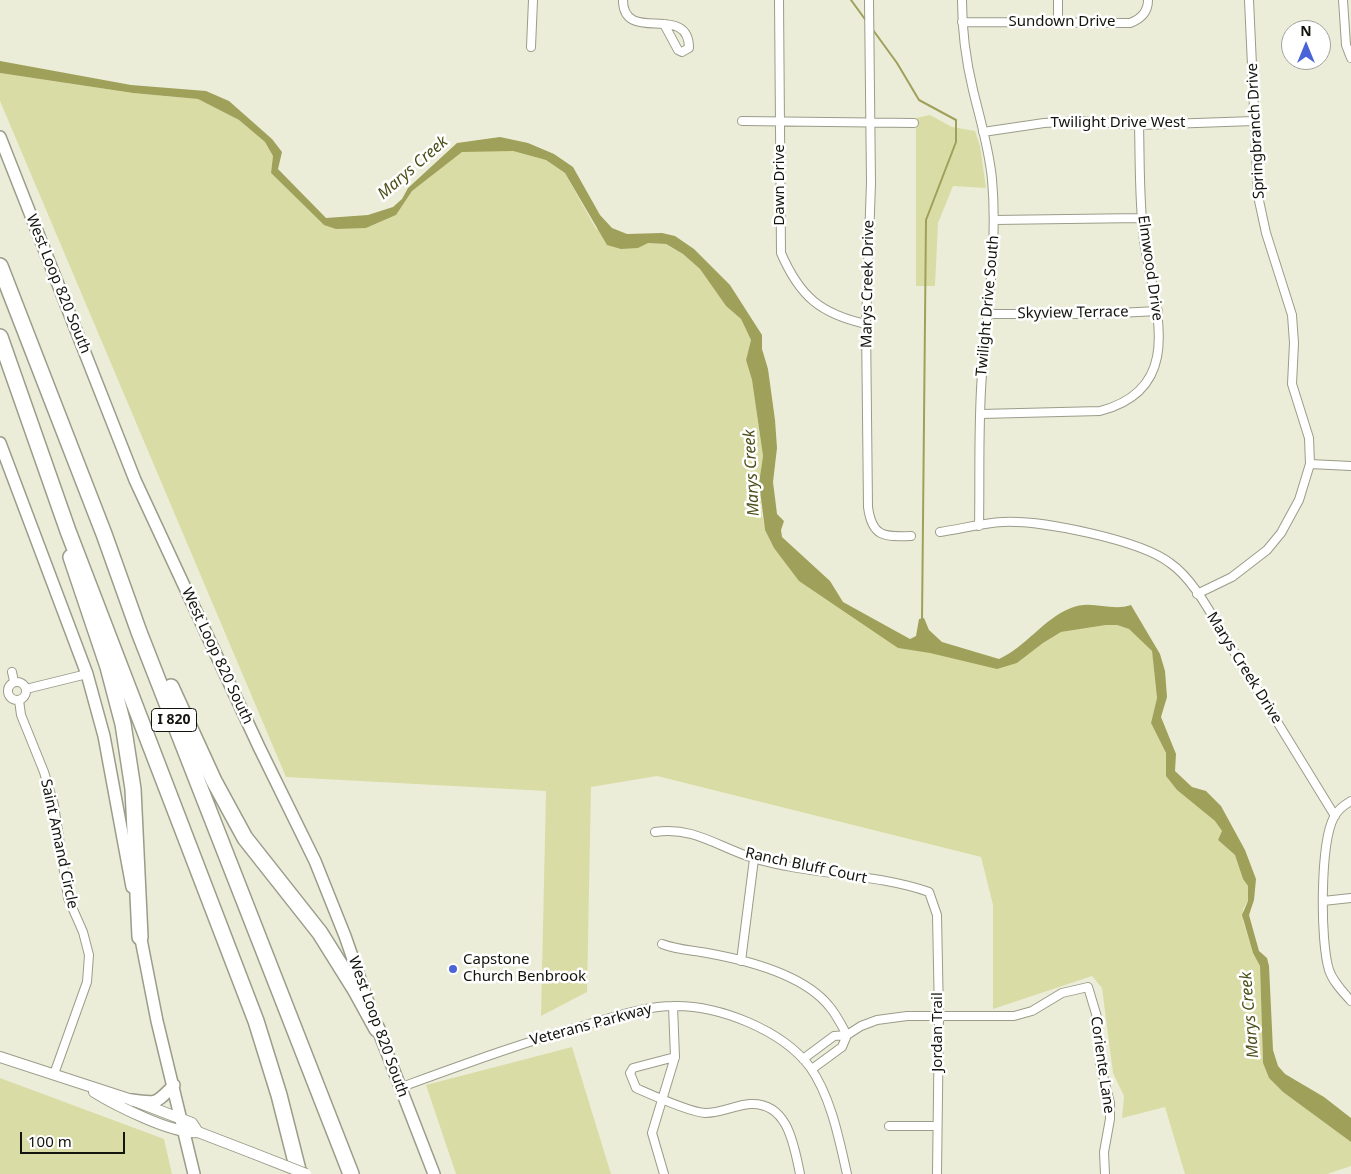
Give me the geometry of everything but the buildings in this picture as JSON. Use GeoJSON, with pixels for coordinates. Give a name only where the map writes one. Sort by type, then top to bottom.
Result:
{"type":"FeatureCollection","features":[{"type":"Feature","properties":{"kind":"highway","name":"I 820"},"geometry":{"type":"LineString","coordinates":[[0,266],[101,526],[139,632],[351,1174]]}},
{"type":"Feature","properties":{"kind":"highway","name":"I 820"},"geometry":{"type":"LineString","coordinates":[[0,336],[68,531],[90,583],[256,1021],[279,1095],[299,1174]]}},
{"type":"Feature","properties":{"kind":"highway"},"geometry":{"type":"LineString","coordinates":[[68,531],[71,562],[108,667],[123,724],[133,789],[140,937]]}},
{"type":"Feature","properties":{"kind":"highway"},"geometry":{"type":"LineString","coordinates":[[139,632],[154,649],[214,781],[245,838],[320,933],[355,989],[377,1029]]}},
{"type":"Feature","properties":{"kind":"main road","name":"West Loop 820 South"},"geometry":{"type":"LineString","coordinates":[[0,138],[135,480],[259,747],[315,861],[345,936],[399,1088],[434,1174]]}},
{"type":"Feature","properties":{"kind":"main road"},"geometry":{"type":"LineString","coordinates":[[0,443],[3,462],[87,674],[104,736],[115,785],[140,937],[157,1021],[174,1084],[194,1174]]}},
{"type":"Feature","properties":{"kind":"main road"},"geometry":{"type":"LineString","coordinates":[[132,1100],[155,1104],[160,1101],[174,1084]]}},
{"type":"Feature","properties":{"kind":"street"},"geometry":{"type":"LineString","coordinates":[[531,47],[534,0]]}},
{"type":"Feature","properties":{"kind":"street"},"geometry":{"type":"LineString","coordinates":[[623,0],[627,18],[633,21],[664,24]]}},
{"type":"Feature","properties":{"kind":"street","name":"Dawn Drive"},"geometry":{"type":"LineString","coordinates":[[779,0],[780,244],[787,266],[808,297],[830,314],[866,324]]}},
{"type":"Feature","properties":{"kind":"street","name":"Marys Creek Drive"},"geometry":{"type":"LineString","coordinates":[[869,0],[870,183],[866,324],[867,488],[870,523],[875,530],[886,535],[911,536]]}},
{"type":"Feature","properties":{"kind":"street","name":"Twilight Drive South"},"geometry":{"type":"LineString","coordinates":[[962,0],[962,22],[972,87],[992,179],[994,220],[994,254],[982,367],[979,526]]}},
{"type":"Feature","properties":{"kind":"street"},"geometry":{"type":"LineString","coordinates":[[1058,0],[1058,23]]}},
{"type":"Feature","properties":{"kind":"street","name":"Sundown Drive"},"geometry":{"type":"LineString","coordinates":[[962,22],[1130,23],[1142,17],[1146,11],[1148,0]]}},
{"type":"Feature","properties":{"kind":"street","name":"Springbranch Drive"},"geometry":{"type":"LineString","coordinates":[[1196,594],[1250,566],[1267,550],[1293,513],[1310,464],[1309,438],[1292,384],[1294,343],[1292,315],[1266,233],[1258,196],[1249,0]]}},
{"type":"Feature","properties":{"kind":"street"},"geometry":{"type":"LineString","coordinates":[[1343,0],[1346,45],[1351,58]]}},
{"type":"Feature","properties":{"kind":"street"},"geometry":{"type":"LineString","coordinates":[[742,121],[914,123]]}},
{"type":"Feature","properties":{"kind":"street","name":"Twilight Drive West"},"geometry":{"type":"LineString","coordinates":[[983,132],[1044,123],[1081,121],[1139,125],[1254,121]]}},
{"type":"Feature","properties":{"kind":"street","name":"Elmwood Drive"},"geometry":{"type":"LineString","coordinates":[[980,414],[1100,411],[1124,403],[1147,382],[1158,357],[1158,311],[1142,218],[1139,125]]}},
{"type":"Feature","properties":{"kind":"street"},"geometry":{"type":"LineString","coordinates":[[994,220],[1142,218]]}},
{"type":"Feature","properties":{"kind":"street","name":"Skyview Terrace"},"geometry":{"type":"LineString","coordinates":[[989,314],[1098,314],[1158,311]]}},
{"type":"Feature","properties":{"kind":"street"},"geometry":{"type":"LineString","coordinates":[[1310,464],[1351,466]]}},
{"type":"Feature","properties":{"kind":"street","name":"Marys Creek Drive"},"geometry":{"type":"LineString","coordinates":[[940,532],[1003,522],[1041,524],[1134,544],[1158,554],[1172,563],[1184,576],[1196,594],[1335,816]]}},
{"type":"Feature","properties":{"kind":"street"},"geometry":{"type":"LineString","coordinates":[[12,672],[14,682]]}},
{"type":"Feature","properties":{"kind":"street"},"geometry":{"type":"LineString","coordinates":[[26,689],[87,674]]}},
{"type":"Feature","properties":{"kind":"street"},"geometry":{"type":"LineString","coordinates":[[14,682],[22,683],[26,689],[25,696],[19,700],[11,699],[7,692],[9,685],[14,682]]}},
{"type":"Feature","properties":{"kind":"street","name":"Saint Amand Circle"},"geometry":{"type":"LineString","coordinates":[[19,700],[21,715],[44,772],[54,805],[68,898],[89,955],[87,982],[54,1074]]}},
{"type":"Feature","properties":{"kind":"street"},"geometry":{"type":"LineString","coordinates":[[1351,801],[1335,816],[1326,842],[1324,901],[1329,970],[1338,986],[1351,1001]]}},
{"type":"Feature","properties":{"kind":"street","name":"Ranch Bluff Court"},"geometry":{"type":"LineString","coordinates":[[655,832],[673,829],[688,832],[754,858],[929,892]]}},
{"type":"Feature","properties":{"kind":"street"},"geometry":{"type":"LineString","coordinates":[[741,961],[754,858]]}},
{"type":"Feature","properties":{"kind":"street","name":"Jordan Trail"},"geometry":{"type":"LineString","coordinates":[[929,892],[937,915],[939,1016],[937,1174]]}},
{"type":"Feature","properties":{"kind":"street"},"geometry":{"type":"LineString","coordinates":[[1324,901],[1351,898]]}},
{"type":"Feature","properties":{"kind":"street"},"geometry":{"type":"LineString","coordinates":[[662,944],[682,951],[706,953],[769,968],[808,988],[829,1005],[848,1035]]}},
{"type":"Feature","properties":{"kind":"street","name":"Coriente Lane"},"geometry":{"type":"LineString","coordinates":[[939,1016],[1020,1014],[1062,993],[1088,987],[1097,1017],[1100,1064],[1110,1103],[1110,1119],[1104,1152],[1105,1174]]}},
{"type":"Feature","properties":{"kind":"street"},"geometry":{"type":"LineString","coordinates":[[664,1174],[652,1133],[675,1057],[673,1006]]}},
{"type":"Feature","properties":{"kind":"street","name":"Veterans Parkway"},"geometry":{"type":"LineString","coordinates":[[399,1088],[543,1037],[649,1008],[673,1006],[702,1008],[743,1020],[790,1047],[812,1069],[833,1118],[847,1173]]}},
{"type":"Feature","properties":{"kind":"street"},"geometry":{"type":"LineString","coordinates":[[803,1059],[834,1036],[848,1035],[862,1026],[884,1018],[939,1016]]}},
{"type":"Feature","properties":{"kind":"street"},"geometry":{"type":"LineString","coordinates":[[812,1069],[842,1047],[848,1035]]}},
{"type":"Feature","properties":{"kind":"street"},"geometry":{"type":"LineString","coordinates":[[0,1057],[132,1100],[183,1125]]}},
{"type":"Feature","properties":{"kind":"street"},"geometry":{"type":"LineString","coordinates":[[675,1057],[630,1070],[631,1080],[636,1088],[703,1113],[727,1111],[749,1104],[769,1107],[780,1115],[792,1138],[800,1174]]}},
{"type":"Feature","properties":{"kind":"street"},"geometry":{"type":"LineString","coordinates":[[80,1084],[128,1110],[183,1125],[192,1124],[198,1132],[306,1174]]}},
{"type":"Feature","properties":{"kind":"street"},"geometry":{"type":"LineString","coordinates":[[889,1126],[937,1126]]}},
{"type":"Feature","properties":{"kind":"street"},"geometry":{"type":"LineString","coordinates":[[837,1174],[847,1173]]}},
{"type":"Feature","properties":{"kind":"green space"},"geometry":{"type":"Polygon","coordinates":[[[0,73],[133,93],[198,99],[239,120],[265,142],[273,156],[271,173],[324,225],[366,228],[396,215],[412,191],[462,151],[513,151],[546,160],[565,173],[596,229],[648,243],[665,244],[683,254],[700,269],[726,306],[741,319],[751,340],[746,360],[752,380],[763,456],[759,483],[762,515],[765,530],[774,548],[898,648],[1017,663],[1061,632],[1117,625],[1129,629],[1152,651],[1157,698],[1151,723],[1166,753],[1167,776],[1177,790],[1215,821],[1222,831],[1218,840],[1235,855],[1243,879],[1248,886],[1248,901],[1243,909],[1243,921],[1253,953],[1260,966],[1263,1063],[1269,1078],[1283,1092],[1351,1142],[1351,1166],[1327,1174],[1185,1174],[1165,1107],[1122,1118],[1124,1096],[1113,1073],[1102,988],[1092,976],[993,1009],[993,905],[981,857],[657,776],[591,787],[587,992],[541,1016],[546,791],[286,777],[0,101],[0,73]]]}},
{"type":"Feature","properties":{"kind":"green space"},"geometry":{"type":"Polygon","coordinates":[[[930,115],[952,127],[975,131],[980,146],[986,188],[953,186],[938,223],[935,286],[916,286],[916,118],[930,115]]]}},
{"type":"Feature","properties":{"kind":"green space"},"geometry":{"type":"Polygon","coordinates":[[[572,1047],[611,1174],[456,1174],[426,1085],[572,1047]]]}},
{"type":"Feature","properties":{"kind":"green space"},"geometry":{"type":"Polygon","coordinates":[[[0,1078],[164,1139],[172,1174],[0,1174],[0,1078]]]}},
{"type":"Feature","properties":{"kind":"shaded area"},"geometry":{"type":"Polygon","coordinates":[[[0,61],[131,85],[206,91],[229,101],[272,139],[282,152],[278,169],[326,218],[368,215],[393,207],[402,199],[408,188],[457,143],[500,137],[528,143],[554,154],[573,167],[600,215],[612,228],[627,234],[662,233],[675,236],[694,249],[730,285],[762,335],[762,349],[768,369],[775,420],[777,448],[773,482],[777,514],[784,521],[781,530],[782,537],[830,581],[843,602],[910,639],[916,636],[919,619],[924,618],[929,630],[942,642],[999,659],[1018,648],[1052,619],[1071,608],[1086,605],[1124,607],[1131,605],[1160,654],[1165,671],[1167,697],[1161,717],[1176,754],[1175,771],[1192,787],[1206,791],[1221,806],[1245,850],[1256,879],[1254,900],[1249,915],[1259,951],[1267,958],[1269,966],[1273,1050],[1278,1066],[1285,1074],[1324,1097],[1351,1118],[1351,1142],[1283,1092],[1269,1078],[1263,1063],[1260,966],[1253,953],[1242,915],[1248,901],[1248,886],[1243,879],[1235,855],[1218,840],[1222,831],[1215,821],[1177,790],[1166,776],[1166,753],[1151,723],[1157,698],[1152,651],[1129,629],[1117,625],[1106,625],[1061,632],[1017,663],[997,669],[930,653],[898,648],[799,581],[774,548],[765,530],[759,483],[763,456],[752,380],[746,360],[751,340],[741,319],[726,306],[700,269],[683,254],[666,244],[648,243],[638,248],[621,249],[607,245],[565,173],[546,160],[513,151],[462,152],[412,191],[396,215],[366,228],[336,229],[324,225],[271,173],[273,156],[265,142],[239,120],[198,99],[133,93],[0,73],[0,61]]]}},
{"type":"Feature","properties":{"kind":"waterway"},"geometry":{"type":"LineString","coordinates":[[851,0],[867,22]]}},
{"type":"Feature","properties":{"kind":"waterway"},"geometry":{"type":"LineString","coordinates":[[873,30],[897,63],[919,100],[956,120],[956,142],[926,220],[922,621]]}},
{"type":"Feature","properties":{"kind":"place","name":"Capstone Church Benbrook"},"geometry":{"type":"Point","coordinates":[453,969]}},
{"type":"Feature","properties":{"kind":"water label","name":"Marys Creek"},"geometry":{"type":"Point","coordinates":[413,168]}},
{"type":"Feature","properties":{"kind":"water label","name":"Marys Creek"},"geometry":{"type":"Point","coordinates":[752,473]}},
{"type":"Feature","properties":{"kind":"water label","name":"Marys Creek"},"geometry":{"type":"Point","coordinates":[1250,1015]}}]}
